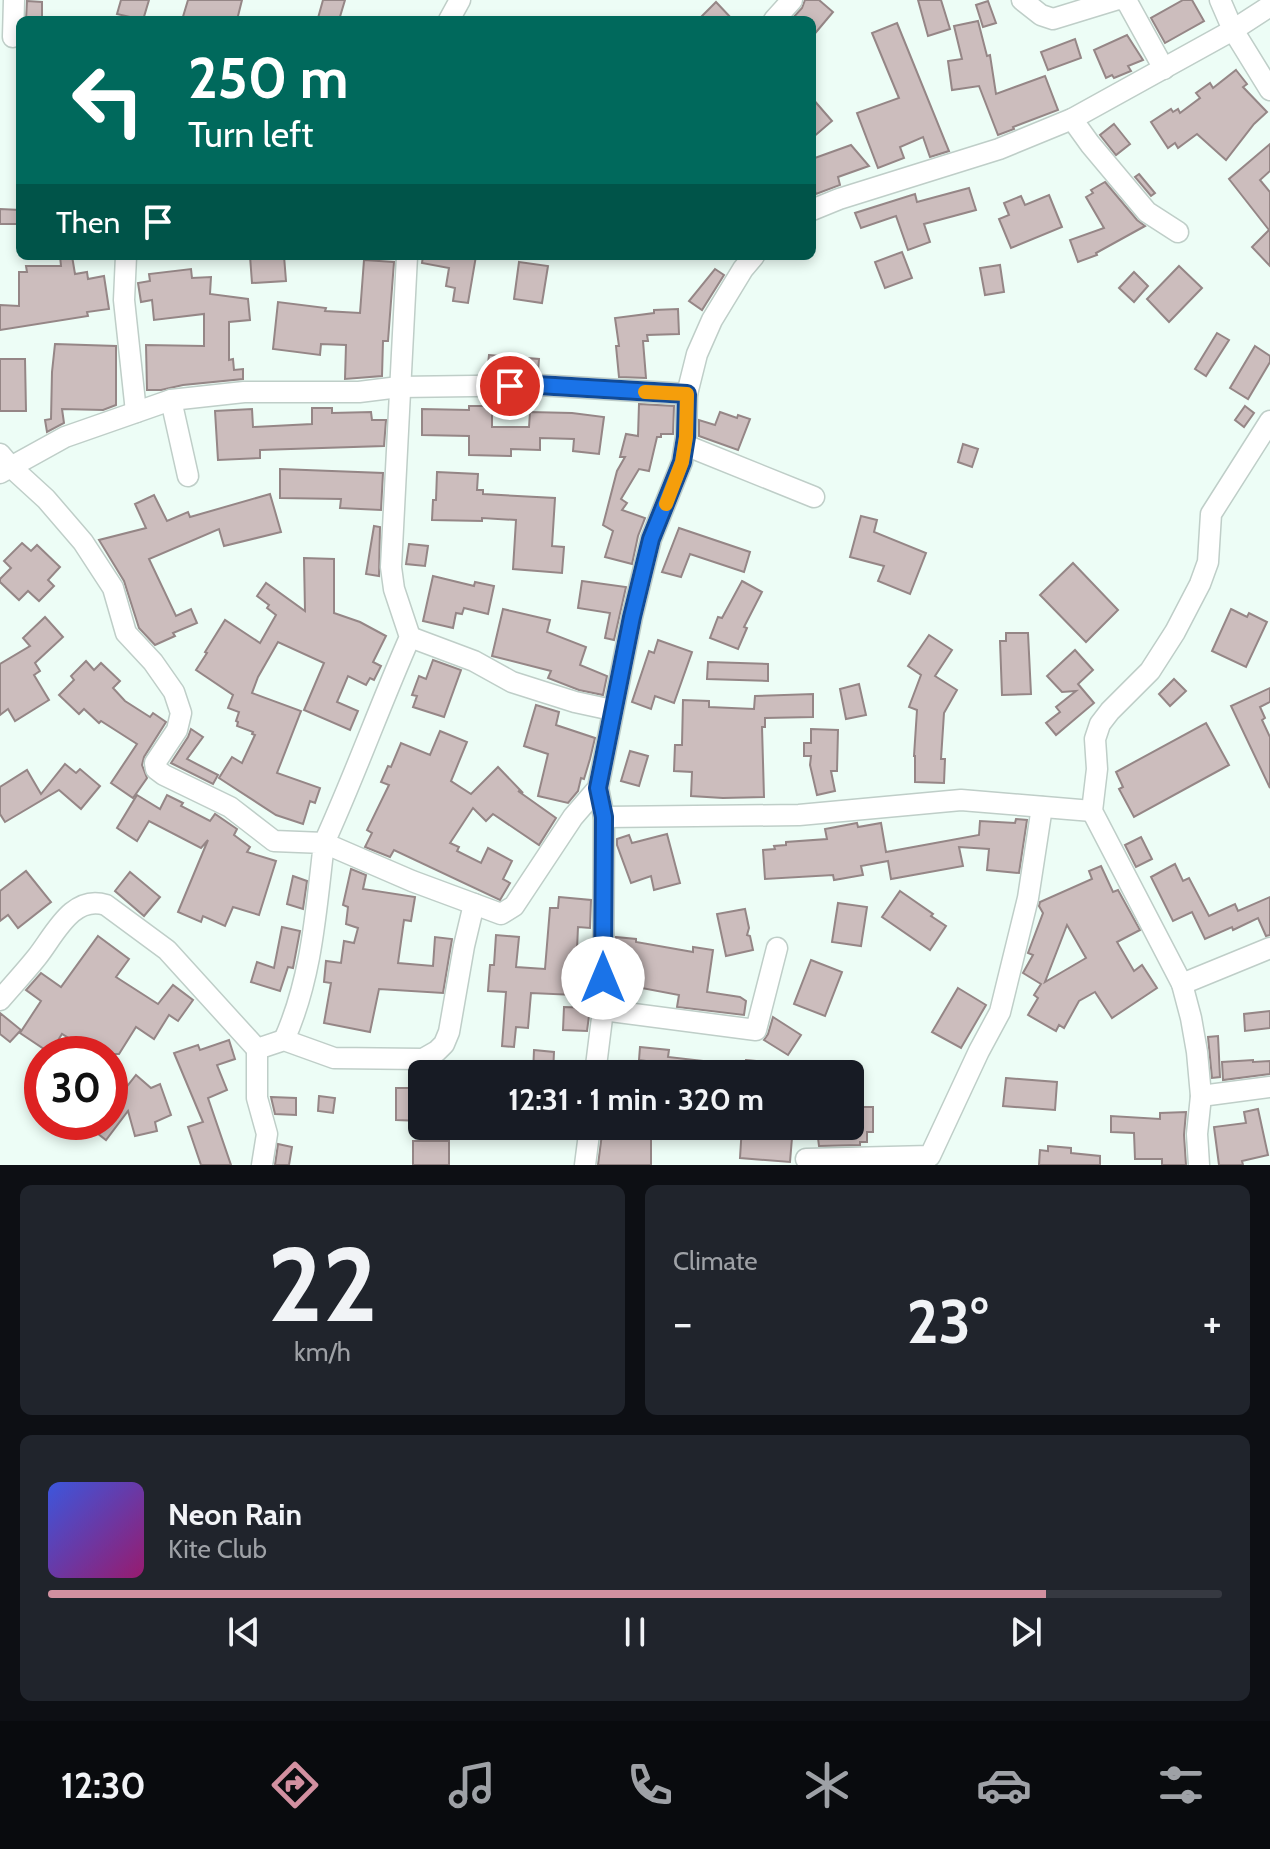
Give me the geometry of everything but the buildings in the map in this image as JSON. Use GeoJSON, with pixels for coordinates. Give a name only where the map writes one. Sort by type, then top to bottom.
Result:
{"type":"FeatureCollection","features":[{"type":"Feature","properties":{"kind":"street"},"geometry":{"type":"LineString","coordinates":[[13,37],[14,0]]}},
{"type":"Feature","properties":{"kind":"street"},"geometry":{"type":"LineString","coordinates":[[778,16],[792,0]]}},
{"type":"Feature","properties":{"kind":"street"},"geometry":{"type":"LineString","coordinates":[[1022,0],[1041,15],[1053,19],[1115,0]]}},
{"type":"Feature","properties":{"kind":"street"},"geometry":{"type":"LineString","coordinates":[[1122,0],[1126,0],[1164,69]]}},
{"type":"Feature","properties":{"kind":"street"},"geometry":{"type":"LineString","coordinates":[[1220,0],[1233,30],[1270,90]]}},
{"type":"Feature","properties":{"kind":"street"},"geometry":{"type":"LineString","coordinates":[[816,208],[999,149],[1072,119],[1233,30],[1270,6]]}},
{"type":"Feature","properties":{"kind":"street"},"geometry":{"type":"LineString","coordinates":[[1072,119],[1147,212],[1178,232]]}},
{"type":"Feature","properties":{"kind":"street"},"geometry":{"type":"LineString","coordinates":[[126,260],[124,300],[136,412]]}},
{"type":"Feature","properties":{"kind":"street"},"geometry":{"type":"LineString","coordinates":[[284,1040],[296,1015],[306,977],[324,843],[410,637],[394,589],[391,567],[407,260]]}},
{"type":"Feature","properties":{"kind":"street"},"geometry":{"type":"LineString","coordinates":[[597,1060],[603,1010],[604,817],[598,788],[612,710],[651,539],[682,462],[687,394],[697,354],[712,320],[751,260]]}},
{"type":"Feature","properties":{"kind":"street"},"geometry":{"type":"LineString","coordinates":[[598,788],[573,817],[514,906],[501,914],[412,881],[324,843],[274,841],[230,807],[156,769],[155,763],[177,730],[181,713],[174,692],[153,662],[126,633],[113,588],[83,542],[46,499],[4,465],[65,437],[171,400],[244,392],[359,392],[399,387],[538,385],[687,394]]}},
{"type":"Feature","properties":{"kind":"street"},"geometry":{"type":"LineString","coordinates":[[171,400],[188,476]]}},
{"type":"Feature","properties":{"kind":"street"},"geometry":{"type":"LineString","coordinates":[[1199,1165],[1197,1134],[1201,1096],[1197,1052],[1182,984],[1092,811],[1097,769],[1095,739],[1100,724],[1150,671],[1175,632],[1208,562],[1211,514],[1270,421]]}},
{"type":"Feature","properties":{"kind":"street"},"geometry":{"type":"LineString","coordinates":[[685,445],[814,497]]}},
{"type":"Feature","properties":{"kind":"street"},"geometry":{"type":"LineString","coordinates":[[410,637],[474,661],[512,682],[612,710]]}},
{"type":"Feature","properties":{"kind":"street"},"geometry":{"type":"LineString","coordinates":[[604,817],[799,815],[961,800],[1092,811]]}},
{"type":"Feature","properties":{"kind":"street"},"geometry":{"type":"LineString","coordinates":[[806,1159],[930,1156],[1000,1012],[1028,898],[1042,807]]}},
{"type":"Feature","properties":{"kind":"street"},"geometry":{"type":"LineString","coordinates":[[0,1000],[38,957],[64,918],[83,906],[96,902],[106,905],[167,950],[257,1049],[257,1098],[267,1134],[262,1165]]}},
{"type":"Feature","properties":{"kind":"street"},"geometry":{"type":"LineString","coordinates":[[257,1049],[284,1040],[334,1058],[423,1059],[437,1051],[449,1032],[474,904]]}},
{"type":"Feature","properties":{"kind":"street"},"geometry":{"type":"LineString","coordinates":[[603,1010],[756,1030],[777,948]]}},
{"type":"Feature","properties":{"kind":"street"},"geometry":{"type":"LineString","coordinates":[[1182,984],[1270,948]]}},
{"type":"Feature","properties":{"kind":"street"},"geometry":{"type":"LineString","coordinates":[[1201,1096],[1270,1087]]}},
{"type":"Feature","properties":{"kind":"street"},"geometry":{"type":"LineString","coordinates":[[585,1165],[588,1140]]}},
{"type":"Feature","properties":{"kind":"slow traffic"},"geometry":{"type":"LineString","coordinates":[[645,392],[687,394],[682,462],[666,504]]}},
{"type":"Feature","properties":{"kind":"route"},"geometry":{"type":"LineString","coordinates":[[510,386],[687,394],[682,462],[651,539],[612,710],[598,788],[604,817],[603,978]]}}]}
